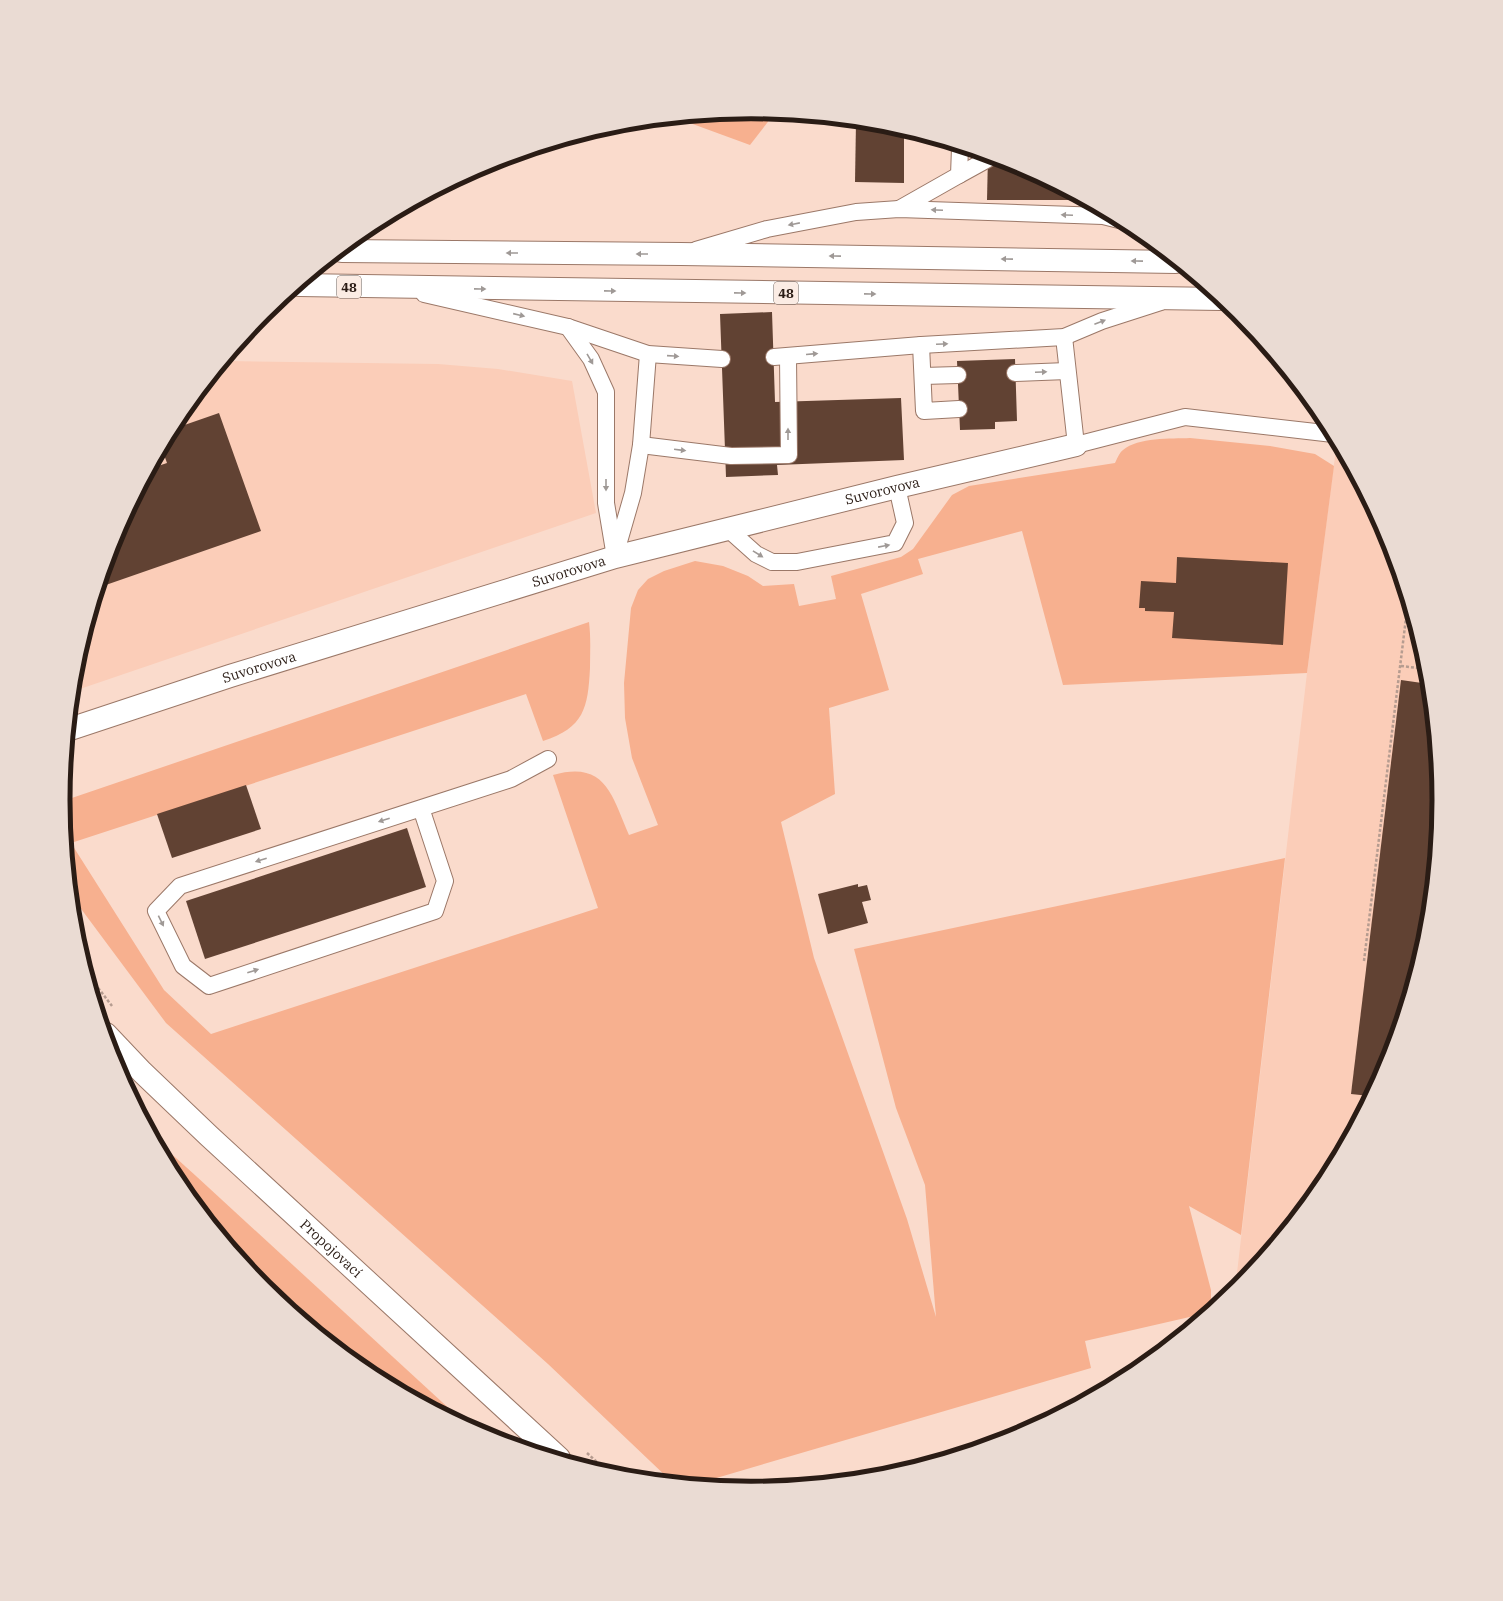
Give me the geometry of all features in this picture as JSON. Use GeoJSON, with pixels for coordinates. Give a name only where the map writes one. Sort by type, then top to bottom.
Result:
{"type":"FeatureCollection","features":[{"type":"Feature","properties":{"kind":"main road"},"geometry":{"type":"LineString","coordinates":[[360,243],[418,252]]}},
{"type":"Feature","properties":{"kind":"main road"},"geometry":{"type":"LineString","coordinates":[[349,251],[681,254],[1168,262]]}},
{"type":"Feature","properties":{"kind":"main road","name":"48"},"geometry":{"type":"LineString","coordinates":[[306,285],[399,288],[1212,299]]}},
{"type":"Feature","properties":{"kind":"main road","name":"Suvorovova"},"geometry":{"type":"LineString","coordinates":[[74,728],[237,674],[615,558],[897,487],[1076,445]]}},
{"type":"Feature","properties":{"kind":"main road","name":"Propojovací"},"geometry":{"type":"LineString","coordinates":[[115,1044],[142,1072],[209,1136],[553,1452]]}},
{"type":"Feature","properties":{"kind":"lane"},"geometry":{"type":"LineString","coordinates":[[959,175],[960,152]]}},
{"type":"Feature","properties":{"kind":"lane"},"geometry":{"type":"LineString","coordinates":[[899,209],[985,161]]}},
{"type":"Feature","properties":{"kind":"lane"},"geometry":{"type":"LineString","coordinates":[[681,254],[767,229],[856,212],[899,209],[1098,214]]}},
{"type":"Feature","properties":{"kind":"lane"},"geometry":{"type":"LineString","coordinates":[[399,288],[568,327],[648,354],[722,359]]}},
{"type":"Feature","properties":{"kind":"lane"},"geometry":{"type":"LineString","coordinates":[[641,446],[732,456],[789,455],[781,357],[921,345],[1064,337],[1102,322],[1172,299]]}},
{"type":"Feature","properties":{"kind":"lane"},"geometry":{"type":"LineString","coordinates":[[568,327],[591,359],[606,392],[606,503],[615,558]]}},
{"type":"Feature","properties":{"kind":"lane"},"geometry":{"type":"LineString","coordinates":[[1064,337],[1076,445],[1185,417],[1325,433]]}},
{"type":"Feature","properties":{"kind":"lane"},"geometry":{"type":"LineString","coordinates":[[921,345],[924,411],[959,409]]}},
{"type":"Feature","properties":{"kind":"lane"},"geometry":{"type":"LineString","coordinates":[[615,558],[633,493],[641,446],[648,354]]}},
{"type":"Feature","properties":{"kind":"lane"},"geometry":{"type":"LineString","coordinates":[[1015,373],[1067,371]]}},
{"type":"Feature","properties":{"kind":"lane"},"geometry":{"type":"LineString","coordinates":[[923,376],[958,375]]}},
{"type":"Feature","properties":{"kind":"lane"},"geometry":{"type":"LineString","coordinates":[[728,529],[756,554],[772,562],[797,562],[895,544],[905,523],[897,487]]}},
{"type":"Feature","properties":{"kind":"lane"},"geometry":{"type":"LineString","coordinates":[[421,808],[445,881],[435,911],[209,986],[183,966],[156,911],[180,886],[421,808],[511,779],[548,759]]}},
{"type":"Feature","properties":{"kind":"path"},"geometry":{"type":"LineString","coordinates":[[1364,961],[1406,618]]}},
{"type":"Feature","properties":{"kind":"path"},"geometry":{"type":"LineString","coordinates":[[1400,666],[1420,668]]}},
{"type":"Feature","properties":{"kind":"shaded area"},"geometry":{"type":"Polygon","coordinates":[[[770,119],[750,145],[688,122],[707,120],[770,119]]]}},
{"type":"Feature","properties":{"kind":"shaded area"},"geometry":{"type":"Polygon","coordinates":[[[231,361],[438,364],[498,369],[572,381],[596,513],[80,689],[93,624],[106,581],[140,499],[161,460],[185,422],[231,361]]]}},
{"type":"Feature","properties":{"kind":"shaded area"},"geometry":{"type":"Polygon","coordinates":[[[1190,438],[1270,446],[1315,454],[1334,466],[1307,673],[1063,685],[1022,531],[918,559],[923,574],[861,594],[889,690],[829,708],[835,794],[781,822],[814,958],[907,1219],[936,1317],[925,1185],[896,1108],[854,949],[1285,858],[1241,1235],[1189,1206],[1211,1290],[1211,1303],[1194,1316],[1085,1341],[1091,1368],[706,1481],[666,1476],[548,1364],[166,1023],[79,906],[71,845],[70,799],[589,622],[590,668],[588,694],[585,705],[581,715],[575,723],[557,736],[543,741],[526,694],[71,843],[164,990],[211,1034],[598,908],[553,775],[571,772],[585,773],[596,777],[611,795],[629,835],[658,825],[632,758],[625,718],[624,683],[631,608],[638,590],[648,579],[664,571],[695,561],[723,566],[748,576],[763,586],[794,584],[799,606],[836,599],[831,576],[901,557],[913,549],[952,495],[969,486],[1115,463],[1122,451],[1129,446],[1155,440],[1190,438]]]}},
{"type":"Feature","properties":{"kind":"shaded area"},"geometry":{"type":"Polygon","coordinates":[[[1336,450],[1363,499],[1397,581],[1410,624],[1420,668],[1432,756],[1432,845],[1427,889],[1420,933],[1410,977],[1397,1020],[1363,1102],[1342,1141],[1318,1179],[1264,1250],[1236,1279],[1307,673],[1336,450]]]}},
{"type":"Feature","properties":{"kind":"shaded area"},"geometry":{"type":"Polygon","coordinates":[[[166,1149],[455,1414],[411,1391],[373,1367],[302,1313],[239,1250],[185,1179],[166,1149]]]}},
{"type":"Feature","properties":{"kind":"building"},"geometry":{"type":"Polygon","coordinates":[[[856,128],[904,137],[904,183],[855,182],[856,128]]]}},
{"type":"Feature","properties":{"kind":"building"},"geometry":{"type":"Polygon","coordinates":[[[988,162],[1053,189],[1073,200],[1073,200],[987,200],[988,162]]]}},
{"type":"Feature","properties":{"kind":"building"},"geometry":{"type":"Polygon","coordinates":[[[772,312],[775,402],[901,398],[904,460],[777,465],[778,475],[726,477],[720,314],[772,312]]]}},
{"type":"Feature","properties":{"kind":"building"},"geometry":{"type":"Polygon","coordinates":[[[1015,359],[1017,421],[995,422],[995,429],[960,430],[957,361],[1015,359]]]}},
{"type":"Feature","properties":{"kind":"building"},"geometry":{"type":"Polygon","coordinates":[[[219,413],[261,531],[105,585],[140,499],[158,466],[167,463],[164,455],[183,426],[219,413]]]}},
{"type":"Feature","properties":{"kind":"building"},"geometry":{"type":"Polygon","coordinates":[[[1177,557],[1288,563],[1283,645],[1172,638],[1174,612],[1145,611],[1145,608],[1139,608],[1141,581],[1176,583],[1177,557]]]}},
{"type":"Feature","properties":{"kind":"building"},"geometry":{"type":"Polygon","coordinates":[[[1401,680],[1422,683],[1432,756],[1433,800],[1432,845],[1420,933],[1410,977],[1397,1020],[1381,1061],[1366,1096],[1351,1094],[1401,680]]]}},
{"type":"Feature","properties":{"kind":"building"},"geometry":{"type":"Polygon","coordinates":[[[246,785],[261,829],[172,858],[157,814],[246,785]]]}},
{"type":"Feature","properties":{"kind":"building"},"geometry":{"type":"Polygon","coordinates":[[[407,828],[426,887],[205,959],[186,901],[407,828]]]}},
{"type":"Feature","properties":{"kind":"building"},"geometry":{"type":"Polygon","coordinates":[[[858,884],[858,887],[867,885],[871,900],[862,902],[868,923],[828,934],[818,894],[858,884]]]}}]}
